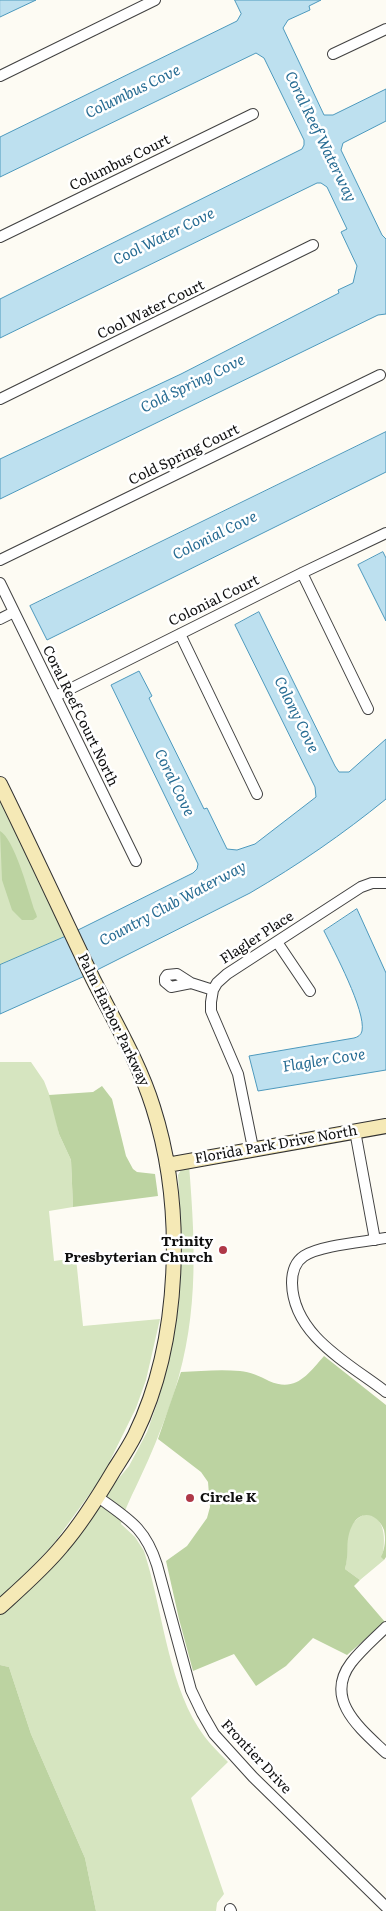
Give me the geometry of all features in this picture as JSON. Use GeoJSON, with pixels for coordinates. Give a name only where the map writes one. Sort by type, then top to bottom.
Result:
{"type":"FeatureCollection","features":[{"type":"Feature","properties":{"kind":"street"},"geometry":{"type":"LineString","coordinates":[[0,76],[155,0]]}},
{"type":"Feature","properties":{"kind":"street"},"geometry":{"type":"LineString","coordinates":[[333,54],[386,29]]}},
{"type":"Feature","properties":{"kind":"street","name":"Columbus Court"},"geometry":{"type":"LineString","coordinates":[[0,237],[253,114]]}},
{"type":"Feature","properties":{"kind":"street","name":"Cool Water Court"},"geometry":{"type":"LineString","coordinates":[[0,399],[314,245]]}},
{"type":"Feature","properties":{"kind":"street","name":"Cold Spring Court"},"geometry":{"type":"LineString","coordinates":[[0,560],[380,375]]}},
{"type":"Feature","properties":{"kind":"street","name":"Colonial Court"},"geometry":{"type":"LineString","coordinates":[[56,696],[302,573],[386,534]]}},
{"type":"Feature","properties":{"kind":"street"},"geometry":{"type":"LineString","coordinates":[[302,573],[368,709]]}},
{"type":"Feature","properties":{"kind":"street","name":"Coral Reef Court North"},"geometry":{"type":"LineString","coordinates":[[0,583],[136,861]]}},
{"type":"Feature","properties":{"kind":"street"},"geometry":{"type":"LineString","coordinates":[[0,619],[14,612]]}},
{"type":"Feature","properties":{"kind":"street"},"geometry":{"type":"LineString","coordinates":[[180,634],[257,794]]}},
{"type":"Feature","properties":{"kind":"street","name":"Palm Harbor Parkway"},"geometry":{"type":"LineString","coordinates":[[0,784],[98,988],[129,1048],[147,1089],[167,1165],[172,1203],[173,1248],[170,1300],[162,1351],[152,1389],[134,1436],[98,1497],[61,1548],[0,1607]]}},
{"type":"Feature","properties":{"kind":"street","name":"Flagler Place"},"geometry":{"type":"LineString","coordinates":[[213,990],[223,977],[361,887],[372,883],[386,883]]}},
{"type":"Feature","properties":{"kind":"street"},"geometry":{"type":"LineString","coordinates":[[277,942],[310,991]]}},
{"type":"Feature","properties":{"kind":"street"},"geometry":{"type":"LineString","coordinates":[[191,983],[213,990],[211,1002],[212,1015],[238,1074],[252,1148]]}},
{"type":"Feature","properties":{"kind":"street","name":"Florida Park Drive North"},"geometry":{"type":"LineString","coordinates":[[167,1165],[252,1148],[386,1126]]}},
{"type":"Feature","properties":{"kind":"street"},"geometry":{"type":"LineString","coordinates":[[355,1131],[375,1240]]}},
{"type":"Feature","properties":{"kind":"street"},"geometry":{"type":"LineString","coordinates":[[386,1238],[322,1249],[306,1255],[295,1269],[293,1288],[300,1312],[311,1332],[327,1347],[386,1392]]}},
{"type":"Feature","properties":{"kind":"street","name":"Frontier Drive"},"geometry":{"type":"LineString","coordinates":[[98,1497],[133,1523],[143,1533],[150,1545],[158,1565],[191,1690],[214,1734],[248,1772],[386,1907]]}},
{"type":"Feature","properties":{"kind":"street"},"geometry":{"type":"LineString","coordinates":[[386,1627],[351,1664],[344,1676],[342,1692],[346,1709],[353,1721],[386,1753]]}},
{"type":"Feature","properties":{"kind":"green space"},"geometry":{"type":"Polygon","coordinates":[[[0,799],[67,936],[0,965],[0,799]]]}},
{"type":"Feature","properties":{"kind":"green space"},"geometry":{"type":"Polygon","coordinates":[[[0,831],[10,844],[20,866],[37,915],[33,920],[22,920],[12,910],[2,880],[0,831]]]}},
{"type":"Feature","properties":{"kind":"green space"},"geometry":{"type":"Polygon","coordinates":[[[0,1062],[31,1062],[44,1081],[53,1104],[59,1134],[71,1160],[73,1207],[49,1211],[54,1261],[76,1258],[83,1326],[160,1319],[146,1380],[136,1408],[102,1477],[52,1546],[0,1600],[0,1062]]]}},
{"type":"Feature","properties":{"kind":"green space"},"geometry":{"type":"Polygon","coordinates":[[[102,1086],[112,1099],[126,1156],[133,1169],[137,1172],[155,1174],[158,1196],[73,1207],[71,1160],[59,1134],[49,1095],[93,1092],[102,1086]]]}},
{"type":"Feature","properties":{"kind":"green space"},"geometry":{"type":"Polygon","coordinates":[[[189,1165],[194,1258],[193,1288],[186,1347],[169,1408],[121,1524],[135,1537],[144,1551],[172,1664],[188,1707],[198,1727],[228,1762],[191,1798],[224,1894],[217,1903],[216,1911],[96,1911],[85,1858],[31,1734],[9,1667],[0,1665],[0,1614],[63,1551],[129,1466],[147,1432],[158,1401],[164,1371],[181,1262],[178,1175],[182,1168],[189,1165]]]}},
{"type":"Feature","properties":{"kind":"green space"},"geometry":{"type":"Polygon","coordinates":[[[324,1356],[386,1405],[386,1557],[384,1560],[381,1557],[385,1540],[382,1525],[370,1515],[361,1516],[350,1530],[345,1569],[360,1580],[354,1586],[385,1622],[347,1655],[313,1638],[286,1666],[256,1686],[234,1654],[193,1671],[166,1561],[187,1546],[207,1518],[210,1507],[208,1482],[201,1472],[158,1439],[181,1372],[240,1371],[255,1374],[278,1384],[287,1385],[301,1380],[324,1356]]]}},
{"type":"Feature","properties":{"kind":"green space"},"geometry":{"type":"Polygon","coordinates":[[[365,1514],[372,1515],[381,1524],[384,1537],[382,1557],[384,1560],[360,1580],[345,1569],[349,1532],[357,1519],[365,1514]]]}},
{"type":"Feature","properties":{"kind":"green space"},"geometry":{"type":"Polygon","coordinates":[[[0,1665],[9,1667],[31,1734],[85,1858],[96,1911],[0,1911],[0,1665]]]}},
{"type":"Feature","properties":{"kind":"water"},"geometry":{"type":"Polygon","coordinates":[[[0,0],[36,0],[0,17],[0,0]]]}},
{"type":"Feature","properties":{"kind":"water"},"geometry":{"type":"Polygon","coordinates":[[[235,0],[321,0],[309,6],[310,10],[288,20],[283,28],[324,115],[333,115],[386,89],[386,121],[343,143],[341,150],[382,235],[386,239],[386,314],[378,315],[0,499],[0,459],[181,374],[339,293],[338,290],[353,283],[357,266],[341,232],[347,229],[327,187],[317,183],[0,338],[0,299],[302,149],[304,140],[264,58],[256,53],[0,177],[0,137],[237,21],[241,14],[235,0]]]}},
{"type":"Feature","properties":{"kind":"water","name":"Colonial Cove"},"geometry":{"type":"Polygon","coordinates":[[[386,432],[386,472],[47,640],[30,606],[386,432]]]}},
{"type":"Feature","properties":{"kind":"water"},"geometry":{"type":"Polygon","coordinates":[[[383,552],[386,558],[386,621],[358,565],[383,552]]]}},
{"type":"Feature","properties":{"kind":"water"},"geometry":{"type":"Polygon","coordinates":[[[259,612],[339,772],[349,772],[386,739],[386,799],[320,849],[250,893],[95,971],[76,931],[193,873],[197,869],[198,864],[111,685],[139,671],[152,696],[149,698],[204,809],[207,808],[227,849],[237,850],[255,844],[316,797],[315,787],[235,625],[259,612]]]}},
{"type":"Feature","properties":{"kind":"water","name":"Flagler Cove"},"geometry":{"type":"Polygon","coordinates":[[[357,909],[386,973],[386,1070],[258,1091],[249,1056],[354,1038],[361,1034],[362,1022],[354,996],[324,931],[357,909]]]}},
{"type":"Feature","properties":{"kind":"water"},"geometry":{"type":"Polygon","coordinates":[[[67,936],[87,975],[0,1014],[0,965],[67,936]]]}},
{"type":"Feature","properties":{"kind":"place","name":"Trinity Presbyterian Church"},"geometry":{"type":"Point","coordinates":[223,1250]}},
{"type":"Feature","properties":{"kind":"place","name":"Circle K"},"geometry":{"type":"Point","coordinates":[190,1498]}},
{"type":"Feature","properties":{"kind":"water label","name":"Columbus Cove"},"geometry":{"type":"Point","coordinates":[133,92]}},
{"type":"Feature","properties":{"kind":"water label","name":"Coral Reef Waterway"},"geometry":{"type":"Point","coordinates":[320,137]}},
{"type":"Feature","properties":{"kind":"water label","name":"Cool Water Cove"},"geometry":{"type":"Point","coordinates":[164,237]}},
{"type":"Feature","properties":{"kind":"water label","name":"Cold Spring Cove"},"geometry":{"type":"Point","coordinates":[193,384]}},
{"type":"Feature","properties":{"kind":"water label","name":"Colony Cove"},"geometry":{"type":"Point","coordinates":[296,715]}},
{"type":"Feature","properties":{"kind":"water label","name":"Coral Cove"},"geometry":{"type":"Point","coordinates":[174,783]}},
{"type":"Feature","properties":{"kind":"water label","name":"Country Club Waterway"},"geometry":{"type":"Point","coordinates":[173,904]}}]}
